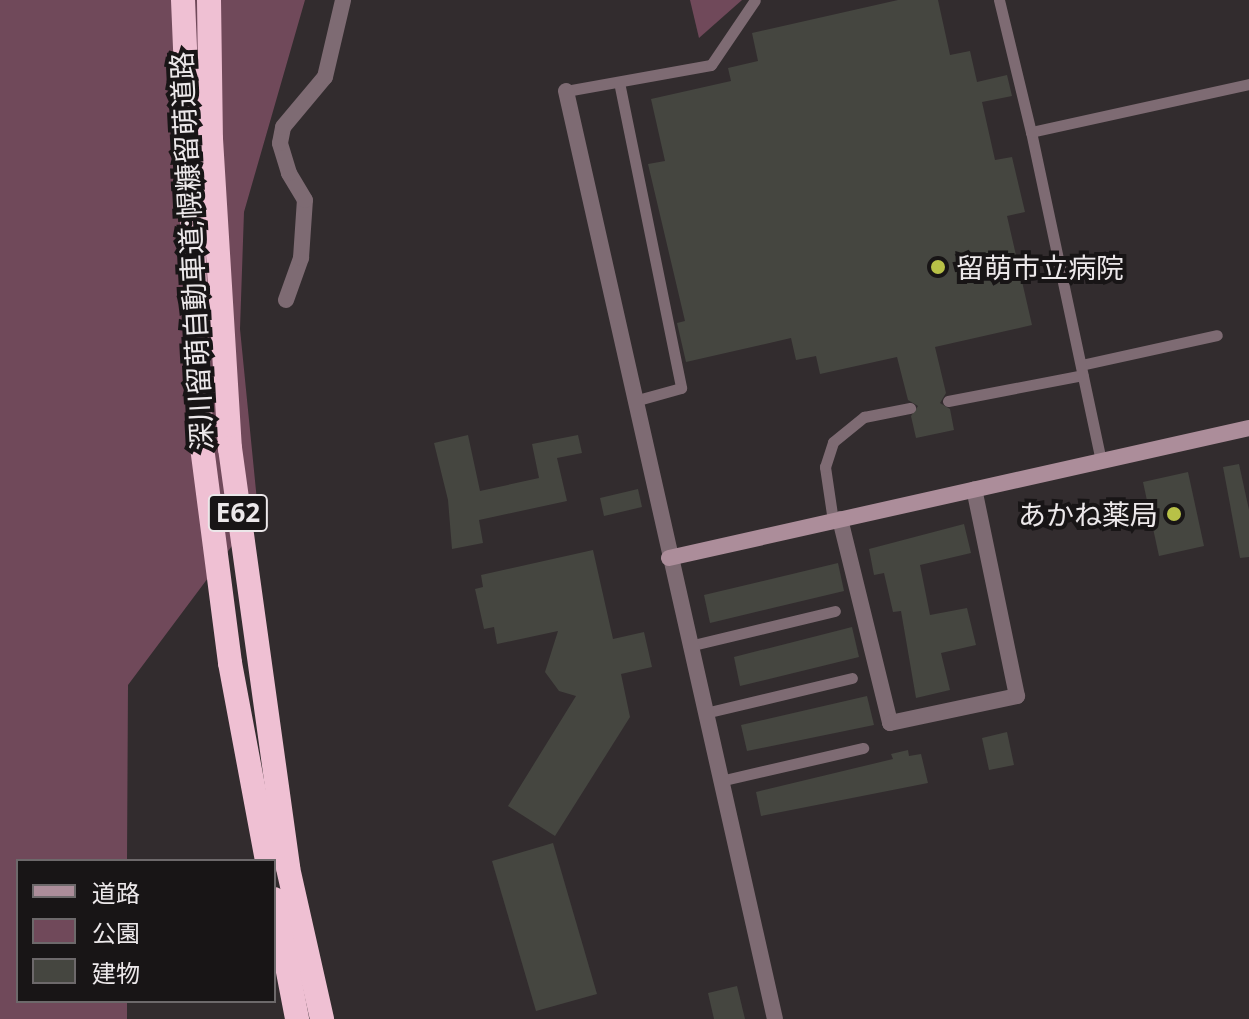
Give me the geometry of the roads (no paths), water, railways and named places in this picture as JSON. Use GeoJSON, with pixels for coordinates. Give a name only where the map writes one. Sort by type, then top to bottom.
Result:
{"type":"FeatureCollection","features":[{"type":"Feature","properties":{"kind":"highway","name":"深川留萌自動車道;幌糠留萌道路"},"geometry":{"type":"LineString","coordinates":[[183,0],[202,447],[230,663],[267,859]]}},
{"type":"Feature","properties":{"kind":"highway","name":"深川留萌自動車道;幌糠留萌道路"},"geometry":{"type":"LineString","coordinates":[[209,0],[211,139],[230,448],[288,868],[322,1019]]}},
{"type":"Feature","properties":{"kind":"highway"},"geometry":{"type":"LineString","coordinates":[[276,909],[297,1019]]}},
{"type":"Feature","properties":{"kind":"street"},"geometry":{"type":"LineString","coordinates":[[286,300],[301,258],[305,200],[289,173],[280,143],[283,127],[325,77],[343,0]]}},
{"type":"Feature","properties":{"kind":"street"},"geometry":{"type":"LineString","coordinates":[[566,91],[775,1019]]}},
{"type":"Feature","properties":{"kind":"street"},"geometry":{"type":"LineString","coordinates":[[669,558],[1249,428]]}},
{"type":"Feature","properties":{"kind":"street"},"geometry":{"type":"LineString","coordinates":[[837,520],[890,723],[1017,696],[974,489]]}},
{"type":"Feature","properties":{"kind":"lane"},"geometry":{"type":"LineString","coordinates":[[566,91],[711,65],[755,0]]}},
{"type":"Feature","properties":{"kind":"lane"},"geometry":{"type":"LineString","coordinates":[[999,0],[1031,132],[1101,461]]}},
{"type":"Feature","properties":{"kind":"lane"},"geometry":{"type":"LineString","coordinates":[[619,82],[681,388],[634,401]]}},
{"type":"Feature","properties":{"kind":"lane"},"geometry":{"type":"LineString","coordinates":[[1031,132],[1249,84]]}},
{"type":"Feature","properties":{"kind":"lane"},"geometry":{"type":"LineString","coordinates":[[948,401],[1217,335]]}},
{"type":"Feature","properties":{"kind":"lane"},"geometry":{"type":"LineString","coordinates":[[837,520],[825,467],[833,442],[864,417],[910,408]]}},
{"type":"Feature","properties":{"kind":"lane"},"geometry":{"type":"LineString","coordinates":[[689,646],[835,611]]}},
{"type":"Feature","properties":{"kind":"lane"},"geometry":{"type":"LineString","coordinates":[[705,713],[852,678]]}},
{"type":"Feature","properties":{"kind":"lane"},"geometry":{"type":"LineString","coordinates":[[720,781],[863,748]]}},
{"type":"Feature","properties":{"kind":"place","name":"留萌市立病院"},"geometry":{"type":"Point","coordinates":[938,267]}},
{"type":"Feature","properties":{"kind":"place","name":"あかね薬局"},"geometry":{"type":"Point","coordinates":[1174,514]}}]}
